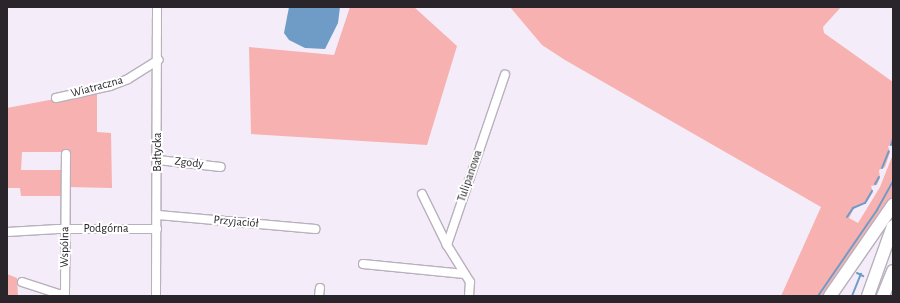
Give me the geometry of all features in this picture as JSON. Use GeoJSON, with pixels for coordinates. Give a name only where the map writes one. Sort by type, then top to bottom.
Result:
{"type":"FeatureCollection","features":[{"type":"Feature","properties":{"kind":"highway"},"geometry":{"type":"LineString","coordinates":[[830,296],[893,205]]}},
{"type":"Feature","properties":{"kind":"highway"},"geometry":{"type":"LineString","coordinates":[[868,296],[893,226]]}},
{"type":"Feature","properties":{"kind":"highway"},"geometry":{"type":"LineString","coordinates":[[883,296],[893,271]]}},
{"type":"Feature","properties":{"kind":"street","name":"Bałtycka"},"geometry":{"type":"LineString","coordinates":[[156,296],[158,215],[157,7]]}},
{"type":"Feature","properties":{"kind":"street","name":"Wiatraczna"},"geometry":{"type":"LineString","coordinates":[[56,98],[110,86],[128,79],[158,60]]}},
{"type":"Feature","properties":{"kind":"street","name":"Tulipanowa"},"geometry":{"type":"LineString","coordinates":[[447,245],[504,75]]}},
{"type":"Feature","properties":{"kind":"street","name":"Wspólna"},"geometry":{"type":"LineString","coordinates":[[22,282],[58,294],[65,294],[66,154]]}},
{"type":"Feature","properties":{"kind":"street","name":"Zgody"},"geometry":{"type":"LineString","coordinates":[[158,160],[221,167]]}},
{"type":"Feature","properties":{"kind":"street"},"geometry":{"type":"LineString","coordinates":[[422,194],[447,245],[472,288],[469,296]]}},
{"type":"Feature","properties":{"kind":"street","name":"Przyjaciół"},"geometry":{"type":"LineString","coordinates":[[158,215],[315,229]]}},
{"type":"Feature","properties":{"kind":"street","name":"Podgórna"},"geometry":{"type":"LineString","coordinates":[[7,232],[66,229],[157,229]]}},
{"type":"Feature","properties":{"kind":"street"},"geometry":{"type":"LineString","coordinates":[[363,264],[465,274]]}},
{"type":"Feature","properties":{"kind":"shaded area"},"geometry":{"type":"Polygon","coordinates":[[[350,7],[414,7],[457,46],[427,145],[251,134],[249,47],[334,55],[350,7]]]}},
{"type":"Feature","properties":{"kind":"shaded area"},"geometry":{"type":"Polygon","coordinates":[[[510,7],[841,7],[823,27],[824,33],[893,82],[893,145],[888,146],[890,152],[885,167],[879,170],[880,178],[877,185],[871,186],[873,192],[867,202],[854,208],[849,218],[858,223],[880,187],[893,154],[893,197],[826,296],[781,296],[821,207],[565,60],[542,45],[510,7]]]}},
{"type":"Feature","properties":{"kind":"shaded area"},"geometry":{"type":"Polygon","coordinates":[[[97,91],[97,132],[111,133],[112,188],[68,187],[69,152],[22,152],[21,170],[63,170],[63,196],[21,196],[20,188],[7,188],[7,108],[97,91]]]}},
{"type":"Feature","properties":{"kind":"shaded area"},"geometry":{"type":"Polygon","coordinates":[[[7,274],[17,278],[18,296],[7,296],[7,274]]]}},
{"type":"Feature","properties":{"kind":"water"},"geometry":{"type":"Polygon","coordinates":[[[289,7],[340,7],[338,23],[325,49],[305,48],[289,40],[284,33],[289,7]]]}},
{"type":"Feature","properties":{"kind":"waterway"},"geometry":{"type":"LineString","coordinates":[[891,145],[893,139]]}},
{"type":"Feature","properties":{"kind":"waterway"},"geometry":{"type":"LineString","coordinates":[[882,168],[889,151]]}},
{"type":"Feature","properties":{"kind":"waterway"},"geometry":{"type":"LineString","coordinates":[[875,184],[879,177]]}},
{"type":"Feature","properties":{"kind":"waterway"},"geometry":{"type":"LineString","coordinates":[[818,296],[877,210],[893,181]]}},
{"type":"Feature","properties":{"kind":"waterway"},"geometry":{"type":"LineString","coordinates":[[847,217],[853,208],[865,203],[872,191]]}},
{"type":"Feature","properties":{"kind":"waterway"},"geometry":{"type":"LineString","coordinates":[[857,273],[863,276]]}},
{"type":"Feature","properties":{"kind":"waterway"},"geometry":{"type":"LineString","coordinates":[[852,296],[861,274]]}}]}
